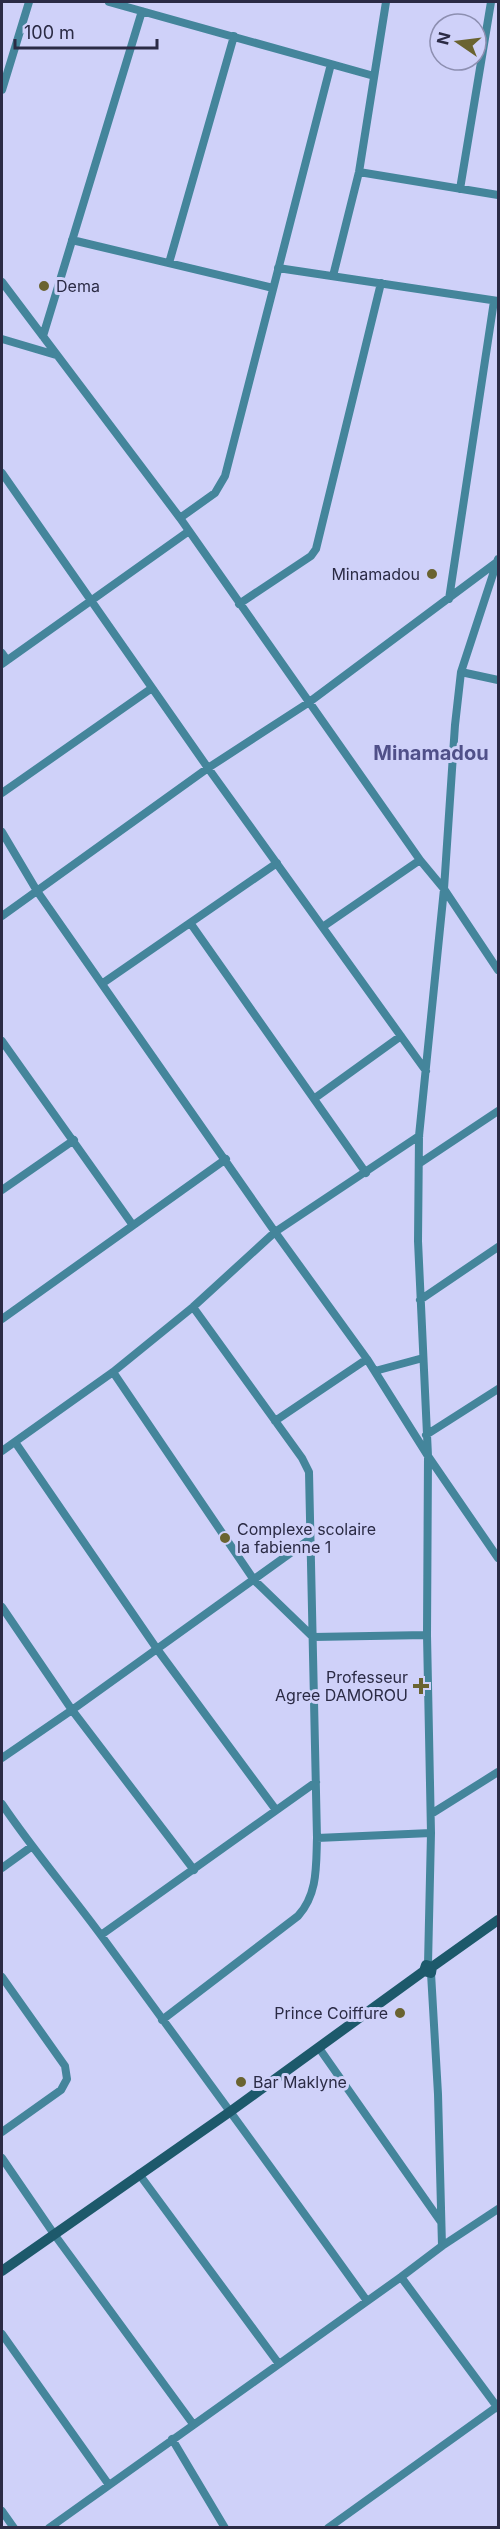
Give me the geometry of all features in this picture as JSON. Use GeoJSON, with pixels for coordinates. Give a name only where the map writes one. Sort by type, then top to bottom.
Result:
{"type":"FeatureCollection","features":[{"type":"Feature","properties":{"kind":"street"},"geometry":{"type":"LineString","coordinates":[[2,85],[29,2]]}},
{"type":"Feature","properties":{"kind":"street"},"geometry":{"type":"LineString","coordinates":[[109,2],[374,76]]}},
{"type":"Feature","properties":{"kind":"street"},"geometry":{"type":"LineString","coordinates":[[333,276],[359,172],[386,2]]}},
{"type":"Feature","properties":{"kind":"street"},"geometry":{"type":"LineString","coordinates":[[460,189],[491,2]]}},
{"type":"Feature","properties":{"kind":"street"},"geometry":{"type":"LineString","coordinates":[[43,336],[142,11]]}},
{"type":"Feature","properties":{"kind":"street"},"geometry":{"type":"LineString","coordinates":[[169,263],[234,36]]}},
{"type":"Feature","properties":{"kind":"street"},"geometry":{"type":"LineString","coordinates":[[180,518],[215,493],[222,483],[331,64]]}},
{"type":"Feature","properties":{"kind":"street"},"geometry":{"type":"LineString","coordinates":[[359,172],[498,195]]}},
{"type":"Feature","properties":{"kind":"street"},"geometry":{"type":"LineString","coordinates":[[72,240],[273,288]]}},
{"type":"Feature","properties":{"kind":"street"},"geometry":{"type":"LineString","coordinates":[[278,268],[496,301],[449,599]]}},
{"type":"Feature","properties":{"kind":"street"},"geometry":{"type":"LineString","coordinates":[[2,282],[180,518],[308,703],[420,860],[444,889],[498,970]]}},
{"type":"Feature","properties":{"kind":"street"},"geometry":{"type":"LineString","coordinates":[[240,604],[311,556],[316,549],[381,283]]}},
{"type":"Feature","properties":{"kind":"street"},"geometry":{"type":"LineString","coordinates":[[2,339],[57,355]]}},
{"type":"Feature","properties":{"kind":"street"},"geometry":{"type":"LineString","coordinates":[[2,473],[208,768],[324,926],[426,1071]]}},
{"type":"Feature","properties":{"kind":"street"},"geometry":{"type":"LineString","coordinates":[[3,659],[189,531]]}},
{"type":"Feature","properties":{"kind":"street"},"geometry":{"type":"LineString","coordinates":[[2,916],[208,768],[308,703],[498,560]]}},
{"type":"Feature","properties":{"kind":"street"},"geometry":{"type":"LineString","coordinates":[[442,2246],[438,2094],[429,1969],[431,1814],[427,1635],[428,1456],[418,1241],[419,1136],[444,889],[455,725],[461,672],[498,560]]}},
{"type":"Feature","properties":{"kind":"street"},"geometry":{"type":"LineString","coordinates":[[461,672],[498,680]]}},
{"type":"Feature","properties":{"kind":"street"},"geometry":{"type":"LineString","coordinates":[[2,793],[152,688]]}},
{"type":"Feature","properties":{"kind":"street"},"geometry":{"type":"LineString","coordinates":[[2,832],[37,891],[275,1232],[367,1359],[428,1456],[498,1558]]}},
{"type":"Feature","properties":{"kind":"street"},"geometry":{"type":"LineString","coordinates":[[324,926],[420,860]]}},
{"type":"Feature","properties":{"kind":"street"},"geometry":{"type":"LineString","coordinates":[[103,983],[277,863]]}},
{"type":"Feature","properties":{"kind":"street"},"geometry":{"type":"LineString","coordinates":[[191,924],[366,1173]]}},
{"type":"Feature","properties":{"kind":"street"},"geometry":{"type":"LineString","coordinates":[[315,1098],[401,1036]]}},
{"type":"Feature","properties":{"kind":"street"},"geometry":{"type":"LineString","coordinates":[[2,1041],[132,1224]]}},
{"type":"Feature","properties":{"kind":"street"},"geometry":{"type":"LineString","coordinates":[[2,1061],[11,1055]]}},
{"type":"Feature","properties":{"kind":"street"},"geometry":{"type":"LineString","coordinates":[[420,1163],[498,1111]]}},
{"type":"Feature","properties":{"kind":"street"},"geometry":{"type":"LineString","coordinates":[[2,1451],[113,1372],[192,1307],[275,1232],[419,1136]]}},
{"type":"Feature","properties":{"kind":"street"},"geometry":{"type":"LineString","coordinates":[[2,1191],[74,1140]]}},
{"type":"Feature","properties":{"kind":"street"},"geometry":{"type":"LineString","coordinates":[[2,1319],[226,1159]]}},
{"type":"Feature","properties":{"kind":"street"},"geometry":{"type":"LineString","coordinates":[[420,1300],[498,1247]]}},
{"type":"Feature","properties":{"kind":"street"},"geometry":{"type":"LineString","coordinates":[[162,2020],[306,1908],[314,1887],[317,1838],[309,1472],[275,1420],[192,1307]]}},
{"type":"Feature","properties":{"kind":"street"},"geometry":{"type":"LineString","coordinates":[[375,1371],[423,1358]]}},
{"type":"Feature","properties":{"kind":"street"},"geometry":{"type":"LineString","coordinates":[[275,1420],[367,1359]]}},
{"type":"Feature","properties":{"kind":"street"},"geometry":{"type":"LineString","coordinates":[[113,1372],[255,1580],[312,1637],[427,1635]]}},
{"type":"Feature","properties":{"kind":"street"},"geometry":{"type":"LineString","coordinates":[[426,1435],[498,1389]]}},
{"type":"Feature","properties":{"kind":"street"},"geometry":{"type":"LineString","coordinates":[[15,1442],[157,1649],[276,1810]]}},
{"type":"Feature","properties":{"kind":"street"},"geometry":{"type":"LineString","coordinates":[[2,1758],[310,1539]]}},
{"type":"Feature","properties":{"kind":"street"},"geometry":{"type":"LineString","coordinates":[[2,1607],[72,1710],[194,1870]]}},
{"type":"Feature","properties":{"kind":"street"},"geometry":{"type":"LineString","coordinates":[[431,1814],[498,1772]]}},
{"type":"Feature","properties":{"kind":"street"},"geometry":{"type":"LineString","coordinates":[[101,1935],[316,1782]]}},
{"type":"Feature","properties":{"kind":"street"},"geometry":{"type":"LineString","coordinates":[[2,1804],[31,1847],[101,1935],[368,2301]]}},
{"type":"Feature","properties":{"kind":"street"},"geometry":{"type":"LineString","coordinates":[[317,1838],[431,1833]]}},
{"type":"Feature","properties":{"kind":"street"},"geometry":{"type":"LineString","coordinates":[[2,1868],[31,1847]]}},
{"type":"Feature","properties":{"kind":"street"},"geometry":{"type":"LineString","coordinates":[[2,2271],[231,2112],[498,1920]]}},
{"type":"Feature","properties":{"kind":"street"},"geometry":{"type":"LineString","coordinates":[[2,1977],[65,2066],[68,2079],[61,2090],[2,2132]]}},
{"type":"Feature","properties":{"kind":"street"},"geometry":{"type":"LineString","coordinates":[[319,2048],[441,2222]]}},
{"type":"Feature","properties":{"kind":"street"},"geometry":{"type":"LineString","coordinates":[[2,2158],[54,2234],[193,2424]]}},
{"type":"Feature","properties":{"kind":"street"},"geometry":{"type":"LineString","coordinates":[[139,2174],[279,2364]]}},
{"type":"Feature","properties":{"kind":"street"},"geometry":{"type":"LineString","coordinates":[[50,2528],[442,2246],[498,2209]]}},
{"type":"Feature","properties":{"kind":"street"},"geometry":{"type":"LineString","coordinates":[[328,2528],[498,2407],[401,2277]]}},
{"type":"Feature","properties":{"kind":"street"},"geometry":{"type":"LineString","coordinates":[[2,2334],[109,2485]]}},
{"type":"Feature","properties":{"kind":"street"},"geometry":{"type":"LineString","coordinates":[[172,2439],[225,2528]]}},
{"type":"Feature","properties":{"kind":"street"},"geometry":{"type":"LineString","coordinates":[[2,2511],[14,2528]]}},
{"type":"Feature","properties":{"kind":"place","name":"Dema"},"geometry":{"type":"Point","coordinates":[44,286]}},
{"type":"Feature","properties":{"kind":"place","name":"Minamadou"},"geometry":{"type":"Point","coordinates":[432,574]}},
{"type":"Feature","properties":{"kind":"place","name":"Complexe scolaire la fabienne 1"},"geometry":{"type":"Point","coordinates":[225,1538]}},
{"type":"Feature","properties":{"kind":"place","name":"Professeur Agree DAMOROU"},"geometry":{"type":"Point","coordinates":[421,1686]}},
{"type":"Feature","properties":{"kind":"place","name":"Prince Coiffure"},"geometry":{"type":"Point","coordinates":[400,2013]}},
{"type":"Feature","properties":{"kind":"place","name":"Bar Maklyne"},"geometry":{"type":"Point","coordinates":[241,2082]}},
{"type":"Feature","properties":{"kind":"district","name":"Minamadou"},"geometry":{"type":"Point","coordinates":[431,753]}}]}
